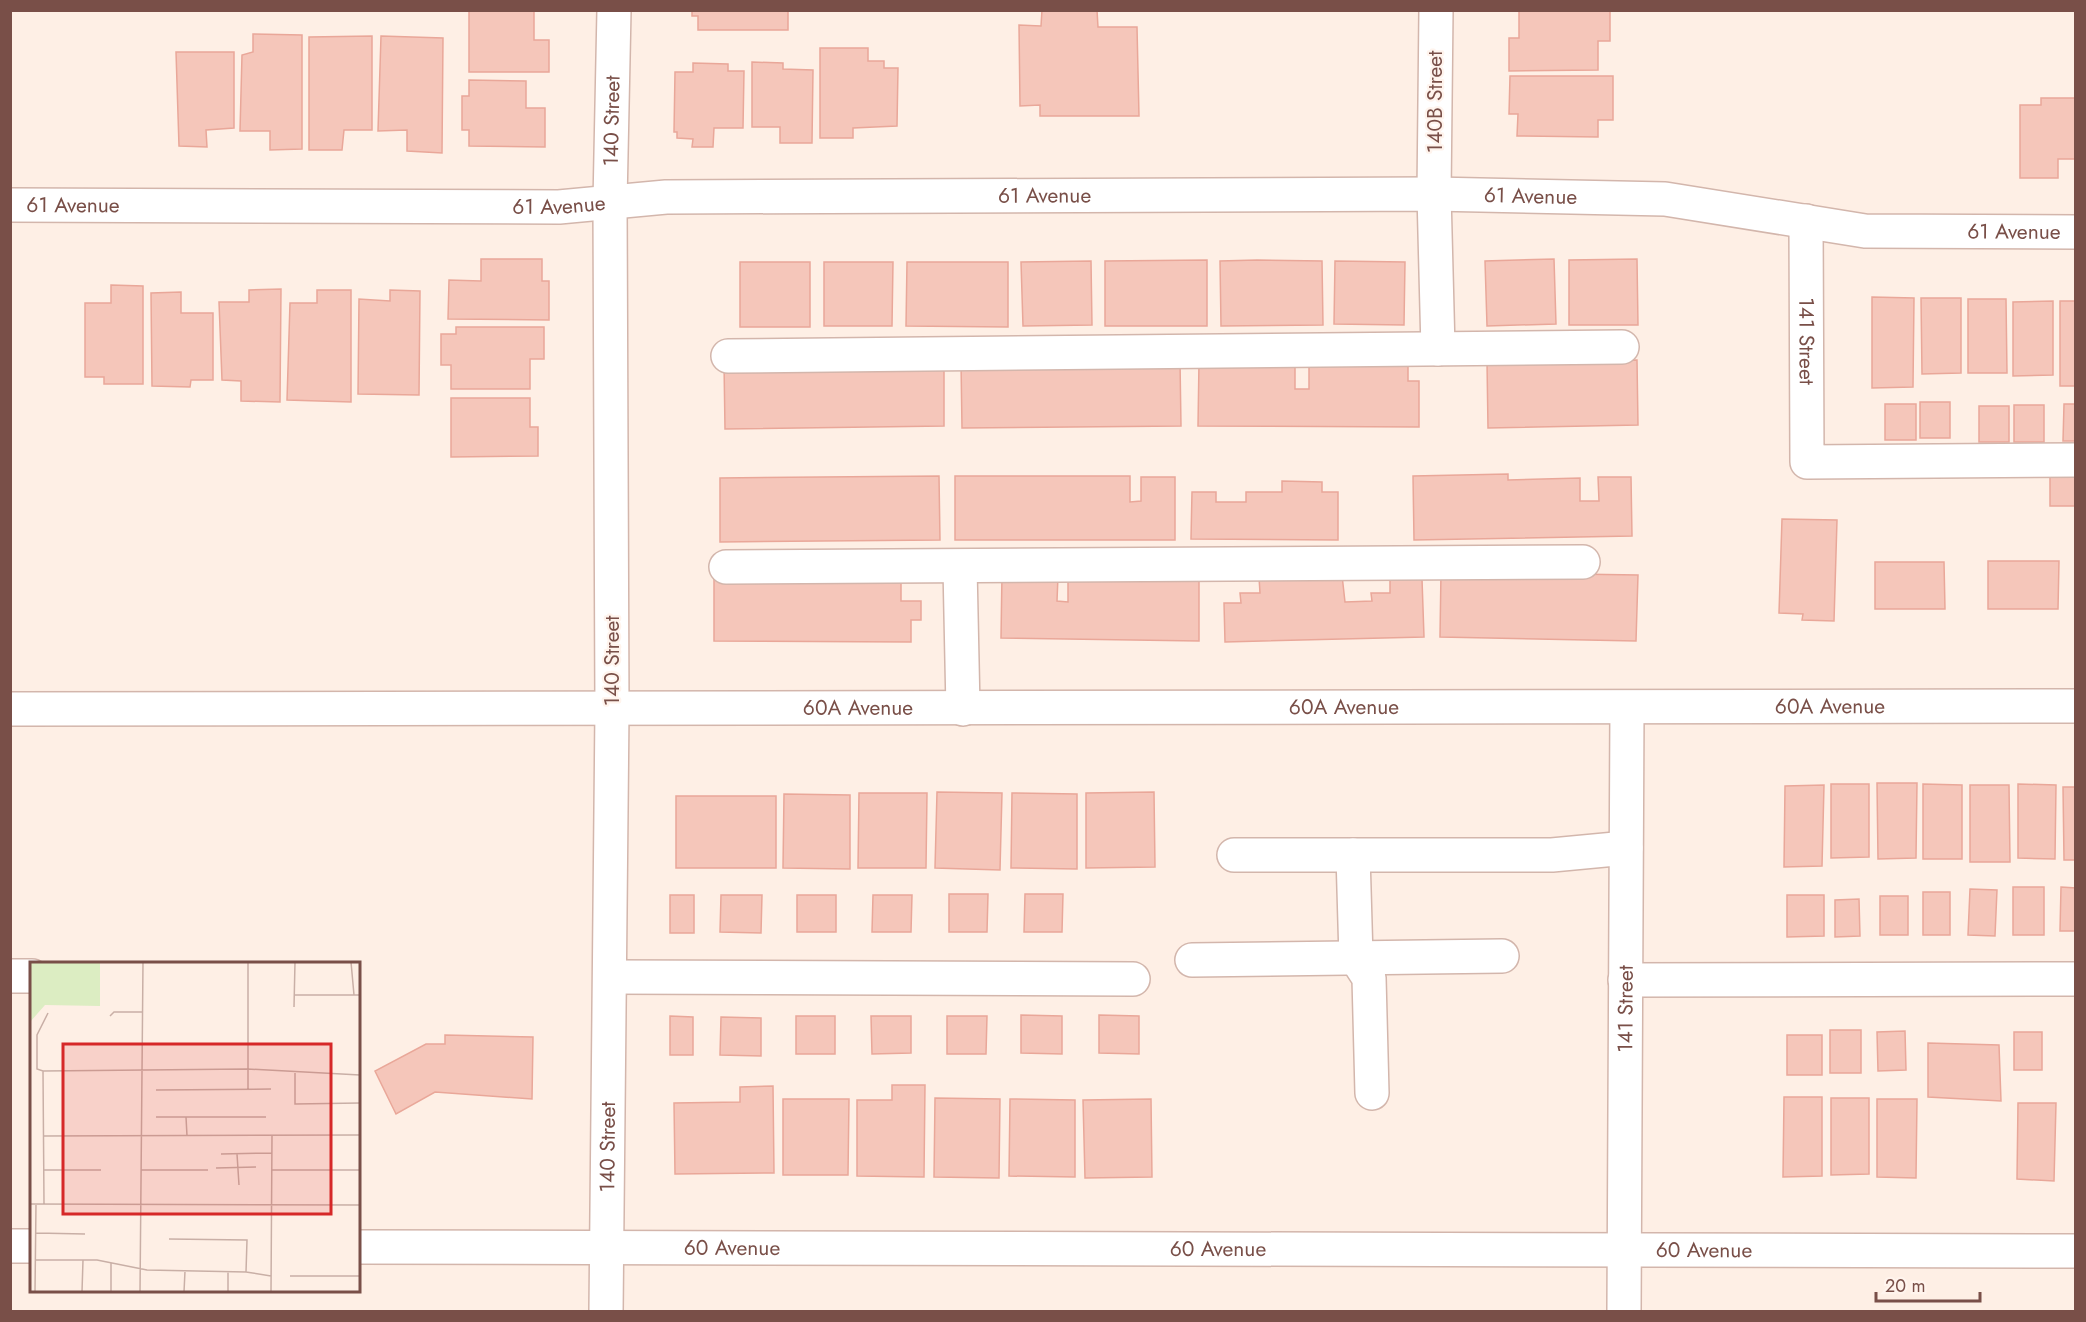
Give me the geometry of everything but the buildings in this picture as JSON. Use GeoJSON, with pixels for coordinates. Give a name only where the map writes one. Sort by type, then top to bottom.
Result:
{"type":"FeatureCollection","features":[{"type":"Feature","properties":{"kind":"street","name":"140 Street"},"geometry":{"type":"LineString","coordinates":[[606,1311],[612,710],[610,202],[614,10]]}},
{"type":"Feature","properties":{"kind":"street","name":"140B Street"},"geometry":{"type":"LineString","coordinates":[[1436,10],[1434,194],[1438,349]]}},
{"type":"Feature","properties":{"kind":"street","name":"61 Avenue"},"geometry":{"type":"LineString","coordinates":[[10,205],[559,207],[666,196],[1434,194],[1665,199],[1865,231],[2076,232]]}},
{"type":"Feature","properties":{"kind":"street","name":"141 Street"},"geometry":{"type":"LineString","coordinates":[[1806,220],[1807,462],[2076,460]]}},
{"type":"Feature","properties":{"kind":"street"},"geometry":{"type":"LineString","coordinates":[[728,356],[1622,348]]}},
{"type":"Feature","properties":{"kind":"street"},"geometry":{"type":"LineString","coordinates":[[726,567],[1583,562]]}},
{"type":"Feature","properties":{"kind":"street"},"geometry":{"type":"LineString","coordinates":[[960,567],[963,710]]}},
{"type":"Feature","properties":{"kind":"street","name":"60A Avenue"},"geometry":{"type":"LineString","coordinates":[[10,709],[963,710],[2076,706]]}},
{"type":"Feature","properties":{"kind":"street","name":"141 Street"},"geometry":{"type":"LineString","coordinates":[[1624,1311],[1627,708]]}},
{"type":"Feature","properties":{"kind":"street"},"geometry":{"type":"LineString","coordinates":[[1234,855],[1552,855],[1626,848]]}},
{"type":"Feature","properties":{"kind":"street"},"geometry":{"type":"LineString","coordinates":[[1353,855],[1356,958],[1369,978],[1372,1093]]}},
{"type":"Feature","properties":{"kind":"street"},"geometry":{"type":"LineString","coordinates":[[1192,960],[1502,956]]}},
{"type":"Feature","properties":{"kind":"street"},"geometry":{"type":"LineString","coordinates":[[10,976],[30,976]]}},
{"type":"Feature","properties":{"kind":"street"},"geometry":{"type":"LineString","coordinates":[[610,977],[1132,979]]}},
{"type":"Feature","properties":{"kind":"street"},"geometry":{"type":"LineString","coordinates":[[1625,980],[2076,979]]}},
{"type":"Feature","properties":{"kind":"street"},"geometry":{"type":"LineString","coordinates":[[10,1246],[30,1246]]}},
{"type":"Feature","properties":{"kind":"street","name":"60 Avenue"},"geometry":{"type":"LineString","coordinates":[[360,1247],[2076,1251]]}}]}
